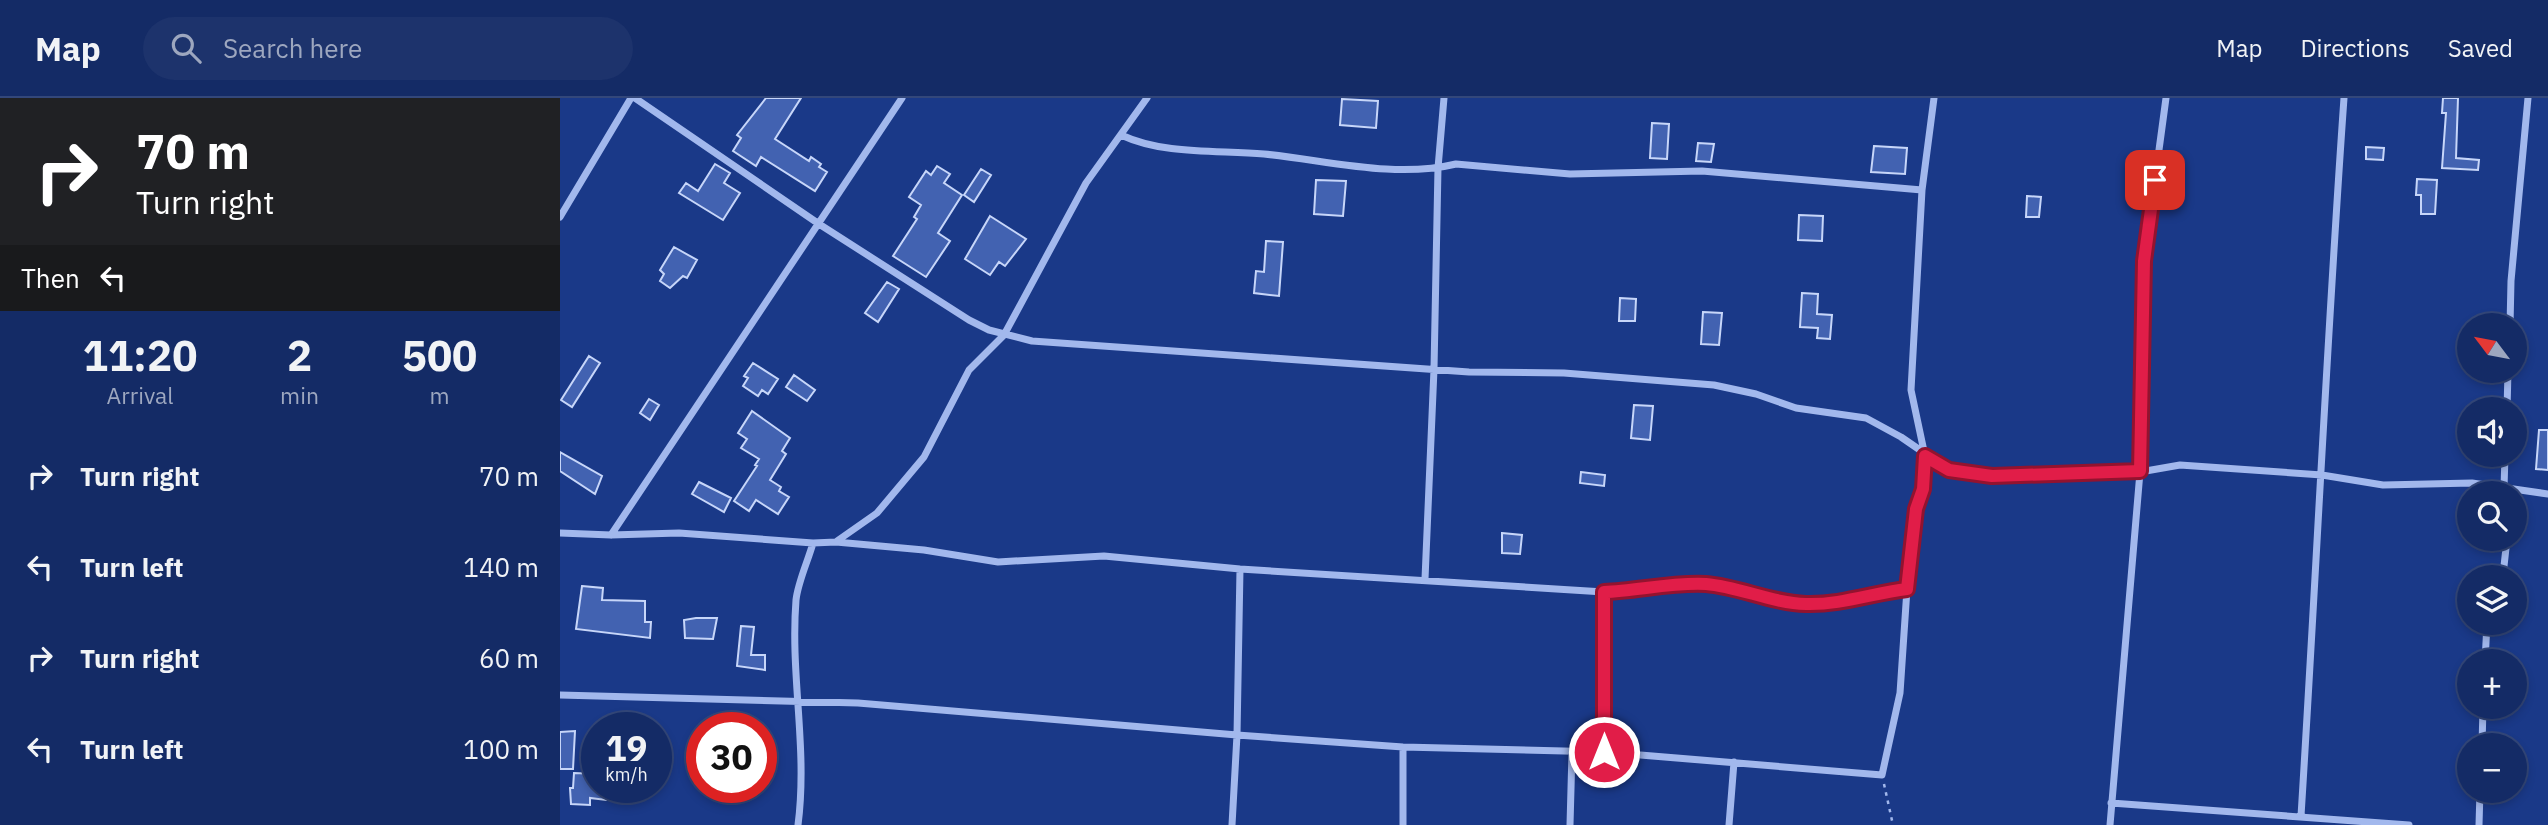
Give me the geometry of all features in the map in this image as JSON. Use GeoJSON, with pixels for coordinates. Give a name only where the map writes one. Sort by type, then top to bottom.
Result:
{"type":"FeatureCollection","features":[{"type":"Feature","properties":{"kind":"street"},"geometry":{"type":"LineString","coordinates":[[560,217],[633,98],[819,224],[969,320],[1004,335],[1091,346],[1434,369],[1564,373],[1735,388],[1796,408],[1866,418],[1902,437],[1925,456],[1949,470],[1992,476],[2140,471],[2180,465],[2322,475],[2383,485],[2457,483]]}},
{"type":"Feature","properties":{"kind":"street"},"geometry":{"type":"LineString","coordinates":[[611,536],[902,98]]}},
{"type":"Feature","properties":{"kind":"street"},"geometry":{"type":"LineString","coordinates":[[836,542],[877,513],[924,457],[969,370],[1004,335],[1086,183],[1147,98]]}},
{"type":"Feature","properties":{"kind":"street"},"geometry":{"type":"LineString","coordinates":[[1425,579],[1434,369],[1438,168],[1444,98]]}},
{"type":"Feature","properties":{"kind":"street"},"geometry":{"type":"LineString","coordinates":[[560,695],[796,701],[1403,747],[1604,752],[1882,775],[1900,693],[1916,509],[1923,489],[1925,456],[1911,390],[1922,190],[1934,98]]}},
{"type":"Feature","properties":{"kind":"street"},"geometry":{"type":"LineString","coordinates":[[2109,825],[2140,471],[2144,261],[2166,98]]}},
{"type":"Feature","properties":{"kind":"street"},"geometry":{"type":"LineString","coordinates":[[2301,816],[2322,475],[2327,336],[2344,98]]}},
{"type":"Feature","properties":{"kind":"street"},"geometry":{"type":"LineString","coordinates":[[2510,313],[2528,98]]}},
{"type":"Feature","properties":{"kind":"street"},"geometry":{"type":"LineString","coordinates":[[1121,135],[1158,147],[1245,153],[1390,169],[1438,168],[1456,164],[1492,165],[1570,174],[1702,171],[1922,190]]}},
{"type":"Feature","properties":{"kind":"street"},"geometry":{"type":"LineString","coordinates":[[2527,492],[2548,494]]}},
{"type":"Feature","properties":{"kind":"street"},"geometry":{"type":"LineString","coordinates":[[560,533],[611,536],[679,533],[813,543],[836,542],[924,550],[998,562],[1104,556],[1240,569],[1604,592],[1703,584],[1805,604],[1838,602],[1874,593],[1907,589]]}},
{"type":"Feature","properties":{"kind":"street"},"geometry":{"type":"LineString","coordinates":[[797,825],[803,766],[802,727],[796,701],[796,597],[813,543]]}},
{"type":"Feature","properties":{"kind":"street"},"geometry":{"type":"LineString","coordinates":[[1232,825],[1237,735],[1240,569]]}},
{"type":"Feature","properties":{"kind":"street"},"geometry":{"type":"LineString","coordinates":[[1604,592],[1604,752]]}},
{"type":"Feature","properties":{"kind":"street"},"geometry":{"type":"LineString","coordinates":[[1403,747],[1403,825]]}},
{"type":"Feature","properties":{"kind":"street"},"geometry":{"type":"LineString","coordinates":[[1570,825],[1572,752]]}},
{"type":"Feature","properties":{"kind":"street"},"geometry":{"type":"LineString","coordinates":[[1729,825],[1734,762]]}},
{"type":"Feature","properties":{"kind":"street"},"geometry":{"type":"LineString","coordinates":[[2111,803],[2409,825]]}},
{"type":"Feature","properties":{"kind":"street"},"geometry":{"type":"LineString","coordinates":[[2479,825],[2480,803]]}},
{"type":"Feature","properties":{"kind":"path"},"geometry":{"type":"LineString","coordinates":[[1882,775],[1893,825]]}},
{"type":"Feature","properties":{"kind":"building"},"geometry":{"type":"Polygon","coordinates":[[[766,98],[801,98],[775,139],[809,161],[811,157],[821,164],[819,167],[827,172],[815,191],[761,157],[756,166],[733,151],[741,138],[737,135],[766,98]]]}},
{"type":"Feature","properties":{"kind":"building"},"geometry":{"type":"Polygon","coordinates":[[[2443,98],[2458,98],[2456,158],[2479,160],[2478,170],[2442,168],[2446,113],[2442,113],[2443,98]]]}},
{"type":"Feature","properties":{"kind":"building"},"geometry":{"type":"Polygon","coordinates":[[[1342,99],[1378,101],[1376,128],[1340,125],[1342,99]]]}},
{"type":"Feature","properties":{"kind":"building"},"geometry":{"type":"Polygon","coordinates":[[[1652,123],[1669,124],[1667,159],[1650,158],[1652,123]]]}},
{"type":"Feature","properties":{"kind":"building"},"geometry":{"type":"Polygon","coordinates":[[[1698,143],[1714,144],[1711,162],[1696,161],[1698,143]]]}},
{"type":"Feature","properties":{"kind":"building"},"geometry":{"type":"Polygon","coordinates":[[[1874,146],[1907,148],[1905,174],[1871,172],[1874,146]]]}},
{"type":"Feature","properties":{"kind":"building"},"geometry":{"type":"Polygon","coordinates":[[[2366,147],[2384,148],[2383,160],[2366,159],[2366,147]]]}},
{"type":"Feature","properties":{"kind":"building"},"geometry":{"type":"Polygon","coordinates":[[[715,164],[730,173],[724,183],[740,193],[723,220],[679,193],[686,183],[698,191],[715,164]]]}},
{"type":"Feature","properties":{"kind":"building"},"geometry":{"type":"Polygon","coordinates":[[[937,166],[950,174],[944,183],[962,195],[938,233],[950,241],[926,277],[893,256],[917,219],[914,217],[921,205],[909,197],[926,171],[931,175],[937,166]]]}},
{"type":"Feature","properties":{"kind":"building"},"geometry":{"type":"Polygon","coordinates":[[[981,169],[991,175],[974,202],[964,195],[981,169]]]}},
{"type":"Feature","properties":{"kind":"building"},"geometry":{"type":"Polygon","coordinates":[[[2417,179],[2437,180],[2435,214],[2421,214],[2421,195],[2416,195],[2417,179]]]}},
{"type":"Feature","properties":{"kind":"building"},"geometry":{"type":"Polygon","coordinates":[[[1316,180],[1346,181],[1343,216],[1314,214],[1316,180]]]}},
{"type":"Feature","properties":{"kind":"building"},"geometry":{"type":"Polygon","coordinates":[[[2027,196],[2041,197],[2039,217],[2026,217],[2027,196]]]}},
{"type":"Feature","properties":{"kind":"building"},"geometry":{"type":"Polygon","coordinates":[[[1799,215],[1823,216],[1822,241],[1798,240],[1799,215]]]}},
{"type":"Feature","properties":{"kind":"building"},"geometry":{"type":"Polygon","coordinates":[[[990,216],[1026,239],[1005,266],[999,262],[990,275],[965,259],[990,216]]]}},
{"type":"Feature","properties":{"kind":"building"},"geometry":{"type":"Polygon","coordinates":[[[1266,241],[1283,242],[1279,296],[1254,293],[1256,271],[1264,272],[1266,241]]]}},
{"type":"Feature","properties":{"kind":"building"},"geometry":{"type":"Polygon","coordinates":[[[674,247],[697,260],[687,278],[683,276],[670,288],[660,281],[664,274],[660,270],[674,247]]]}},
{"type":"Feature","properties":{"kind":"building"},"geometry":{"type":"Polygon","coordinates":[[[887,282],[899,289],[878,322],[865,313],[887,282]]]}},
{"type":"Feature","properties":{"kind":"building"},"geometry":{"type":"Polygon","coordinates":[[[1802,293],[1818,294],[1817,314],[1832,315],[1830,339],[1817,338],[1818,328],[1800,327],[1802,293]]]}},
{"type":"Feature","properties":{"kind":"building"},"geometry":{"type":"Polygon","coordinates":[[[1620,298],[1636,299],[1635,321],[1619,321],[1620,298]]]}},
{"type":"Feature","properties":{"kind":"building"},"geometry":{"type":"Polygon","coordinates":[[[1703,312],[1722,313],[1719,345],[1701,344],[1703,312]]]}},
{"type":"Feature","properties":{"kind":"building"},"geometry":{"type":"Polygon","coordinates":[[[589,356],[600,363],[572,407],[561,400],[589,356]]]}},
{"type":"Feature","properties":{"kind":"building"},"geometry":{"type":"Polygon","coordinates":[[[753,363],[778,379],[768,394],[762,390],[758,396],[743,386],[748,378],[744,376],[753,363]]]}},
{"type":"Feature","properties":{"kind":"building"},"geometry":{"type":"Polygon","coordinates":[[[794,375],[815,390],[807,401],[786,387],[794,375]]]}},
{"type":"Feature","properties":{"kind":"building"},"geometry":{"type":"Polygon","coordinates":[[[649,399],[659,405],[650,420],[640,413],[649,399]]]}},
{"type":"Feature","properties":{"kind":"building"},"geometry":{"type":"Polygon","coordinates":[[[1634,405],[1653,406],[1650,440],[1631,438],[1634,405]]]}},
{"type":"Feature","properties":{"kind":"building"},"geometry":{"type":"Polygon","coordinates":[[[752,411],[790,438],[782,451],[786,454],[770,480],[781,487],[779,491],[789,497],[778,514],[756,500],[749,511],[734,501],[759,459],[741,448],[747,439],[738,433],[752,411]]]}},
{"type":"Feature","properties":{"kind":"building"},"geometry":{"type":"Polygon","coordinates":[[[2539,430],[2548,430],[2548,470],[2536,469],[2539,430]]]}},
{"type":"Feature","properties":{"kind":"building"},"geometry":{"type":"Polygon","coordinates":[[[560,452],[602,476],[595,494],[560,471],[560,452]]]}},
{"type":"Feature","properties":{"kind":"building"},"geometry":{"type":"Polygon","coordinates":[[[1581,472],[1605,475],[1604,486],[1580,483],[1581,472]]]}},
{"type":"Feature","properties":{"kind":"building"},"geometry":{"type":"Polygon","coordinates":[[[699,482],[731,498],[724,512],[692,494],[699,482]]]}},
{"type":"Feature","properties":{"kind":"building"},"geometry":{"type":"Polygon","coordinates":[[[1502,533],[1522,535],[1520,554],[1502,553],[1502,533]]]}},
{"type":"Feature","properties":{"kind":"building"},"geometry":{"type":"Polygon","coordinates":[[[582,586],[603,588],[602,600],[645,601],[645,622],[651,622],[650,638],[576,629],[582,586]]]}},
{"type":"Feature","properties":{"kind":"building"},"geometry":{"type":"Polygon","coordinates":[[[717,618],[713,639],[685,638],[684,620],[717,618]]]}},
{"type":"Feature","properties":{"kind":"building"},"geometry":{"type":"Polygon","coordinates":[[[741,626],[754,627],[751,655],[765,655],[765,670],[737,666],[741,626]]]}},
{"type":"Feature","properties":{"kind":"building"},"geometry":{"type":"Polygon","coordinates":[[[575,731],[573,769],[560,769],[560,732],[575,731]]]}},
{"type":"Feature","properties":{"kind":"building"},"geometry":{"type":"Polygon","coordinates":[[[574,773],[581,773],[581,803],[590,805],[571,804],[570,788],[573,788],[574,773]]]}},
{"type":"Feature","properties":{"kind":"route"},"geometry":{"type":"LineString","coordinates":[[1604,752],[1604,592],[1703,584],[1805,604],[1854,600],[1874,593],[1907,589],[1916,509],[1923,489],[1925,456],[1949,470],[1992,476],[2044,477],[2140,471],[2144,261],[2155,180]]}}]}
